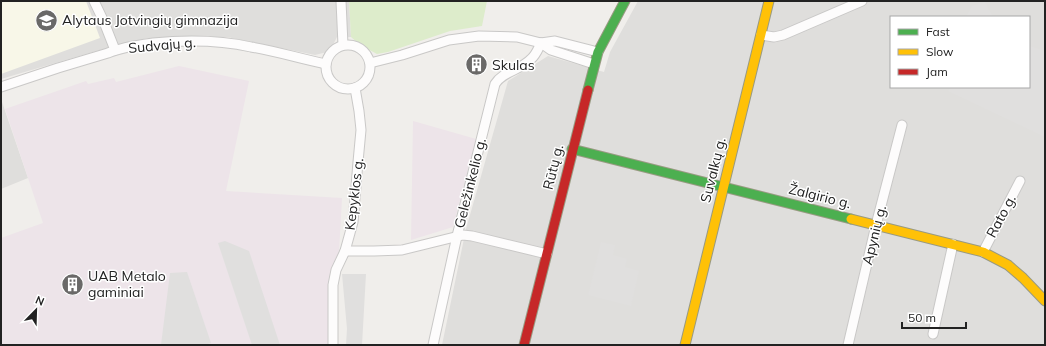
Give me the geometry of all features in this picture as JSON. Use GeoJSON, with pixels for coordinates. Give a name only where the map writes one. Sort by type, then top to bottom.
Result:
{"type":"FeatureCollection","features":[{"type":"Feature","properties":{"kind":"street"},"geometry":{"type":"LineString","coordinates":[[94,1],[104,22],[114,50]]}},
{"type":"Feature","properties":{"kind":"street"},"geometry":{"type":"LineString","coordinates":[[340,1],[343,45]]}},
{"type":"Feature","properties":{"kind":"street","name":"Rūtų g."},"geometry":{"type":"LineString","coordinates":[[524,345],[594,64],[606,35],[625,1]]}},
{"type":"Feature","properties":{"kind":"street","name":"Suvalkų g."},"geometry":{"type":"LineString","coordinates":[[685,345],[769,1]]}},
{"type":"Feature","properties":{"kind":"street"},"geometry":{"type":"LineString","coordinates":[[761,35],[774,37],[783,35],[862,1]]}},
{"type":"Feature","properties":{"kind":"street"},"geometry":{"type":"LineString","coordinates":[[370,63],[402,55],[439,43],[464,37],[479,36],[507,36],[541,43],[556,41],[598,52]]}},
{"type":"Feature","properties":{"kind":"street","name":"Sudvajų g."},"geometry":{"type":"LineString","coordinates":[[1,87],[114,50],[158,42],[208,41],[251,46],[326,64]]}},
{"type":"Feature","properties":{"kind":"street"},"geometry":{"type":"LineString","coordinates":[[541,43],[551,50],[594,64]]}},
{"type":"Feature","properties":{"kind":"street","name":"Geležinkelio g."},"geometry":{"type":"LineString","coordinates":[[433,345],[456,236],[496,84],[502,76],[526,64],[532,59],[541,43]]}},
{"type":"Feature","properties":{"kind":"street"},"geometry":{"type":"LineString","coordinates":[[343,45],[360,48],[365,52],[370,63],[368,75],[360,85],[355,88],[342,88],[331,82],[328,76],[326,64],[327,58],[334,50],[343,45]]}},
{"type":"Feature","properties":{"kind":"street","name":"Kepyklos g."},"geometry":{"type":"LineString","coordinates":[[333,345],[333,285],[336,270],[345,251],[353,222],[361,130],[355,88]]}},
{"type":"Feature","properties":{"kind":"street","name":"Apynių g."},"geometry":{"type":"LineString","coordinates":[[848,345],[876,225],[902,125]]}},
{"type":"Feature","properties":{"kind":"street","name":"Žalgirio g."},"geometry":{"type":"LineString","coordinates":[[572,149],[983,252],[1008,265],[1045,301]]}},
{"type":"Feature","properties":{"kind":"street","name":"Rato g."},"geometry":{"type":"LineString","coordinates":[[983,252],[1020,181]]}},
{"type":"Feature","properties":{"kind":"street"},"geometry":{"type":"LineString","coordinates":[[345,251],[374,252],[402,250],[456,236],[472,236],[547,254]]}},
{"type":"Feature","properties":{"kind":"street"},"geometry":{"type":"LineString","coordinates":[[932,334],[953,244]]}},
{"type":"Feature","properties":{"kind":"shaded area"},"geometry":{"type":"Polygon","coordinates":[[[1,1],[349,1],[351,37],[337,37],[327,52],[315,55],[227,37],[147,38],[96,51],[1,79],[1,1]]]}},
{"type":"Feature","properties":{"kind":"shaded area","name":"Alytaus Jotvingių gimnazija"},"geometry":{"type":"Polygon","coordinates":[[[1,1],[86,1],[100,38],[1,74],[1,1]]]}},
{"type":"Feature","properties":{"kind":"shaded area"},"geometry":{"type":"Polygon","coordinates":[[[638,1],[1045,1],[1045,345],[442,345],[466,229],[508,81],[548,56],[604,72],[610,52],[638,1]]]}},
{"type":"Feature","properties":{"kind":"shaded area"},"geometry":{"type":"Polygon","coordinates":[[[985,2],[992,16],[967,16],[972,6],[985,2]]]}},
{"type":"Feature","properties":{"kind":"shaded area"},"geometry":{"type":"Polygon","coordinates":[[[1030,46],[1045,51],[1045,137],[948,91],[950,88],[1030,88],[1030,46]]]}},
{"type":"Feature","properties":{"kind":"shaded area"},"geometry":{"type":"Polygon","coordinates":[[[179,66],[249,81],[226,191],[342,198],[334,345],[1,345],[1,238],[43,223],[5,109],[86,81],[88,84],[114,78],[116,82],[179,66]]]}},
{"type":"Feature","properties":{"kind":"shaded area"},"geometry":{"type":"Polygon","coordinates":[[[1,99],[28,178],[1,189],[1,99]]]}},
{"type":"Feature","properties":{"kind":"shaded area"},"geometry":{"type":"Polygon","coordinates":[[[413,121],[476,139],[453,227],[411,240],[413,121]]]}},
{"type":"Feature","properties":{"kind":"shaded area"},"geometry":{"type":"Polygon","coordinates":[[[225,241],[249,251],[280,345],[252,345],[218,243],[225,241]]]}},
{"type":"Feature","properties":{"kind":"shaded area"},"geometry":{"type":"Polygon","coordinates":[[[601,242],[615,245],[613,255],[627,259],[625,267],[639,271],[631,306],[588,295],[601,242]]]}},
{"type":"Feature","properties":{"kind":"shaded area"},"geometry":{"type":"Polygon","coordinates":[[[187,272],[211,343],[205,345],[161,345],[170,273],[187,272]]]}},
{"type":"Feature","properties":{"kind":"shaded area"},"geometry":{"type":"Polygon","coordinates":[[[342,274],[366,274],[362,345],[346,345],[347,329],[342,274]]]}},
{"type":"Feature","properties":{"kind":"green space"},"geometry":{"type":"Polygon","coordinates":[[[349,1],[487,1],[482,26],[450,31],[388,52],[377,54],[360,45],[351,37],[349,1]]]}},
{"type":"Feature","properties":{"kind":"traffic: fast"},"geometry":{"type":"LineString","coordinates":[[588,90],[598,52],[625,1]]}},
{"type":"Feature","properties":{"kind":"traffic: fast"},"geometry":{"type":"LineString","coordinates":[[572,149],[851,219]]}},
{"type":"Feature","properties":{"kind":"traffic: slow"},"geometry":{"type":"LineString","coordinates":[[685,345],[769,1]]}},
{"type":"Feature","properties":{"kind":"traffic: slow"},"geometry":{"type":"LineString","coordinates":[[851,219],[983,252],[1008,265],[1045,301]]}},
{"type":"Feature","properties":{"kind":"traffic: jam"},"geometry":{"type":"LineString","coordinates":[[524,345],[588,90]]}},
{"type":"Feature","properties":{"kind":"place","name":"Alytaus Jotvingių gimnazija"},"geometry":{"type":"Point","coordinates":[47,20]}},
{"type":"Feature","properties":{"kind":"place","name":"Skulas"},"geometry":{"type":"Point","coordinates":[477,65]}},
{"type":"Feature","properties":{"kind":"place","name":"UAB Metalo gaminiai"},"geometry":{"type":"Point","coordinates":[72,284]}}]}
